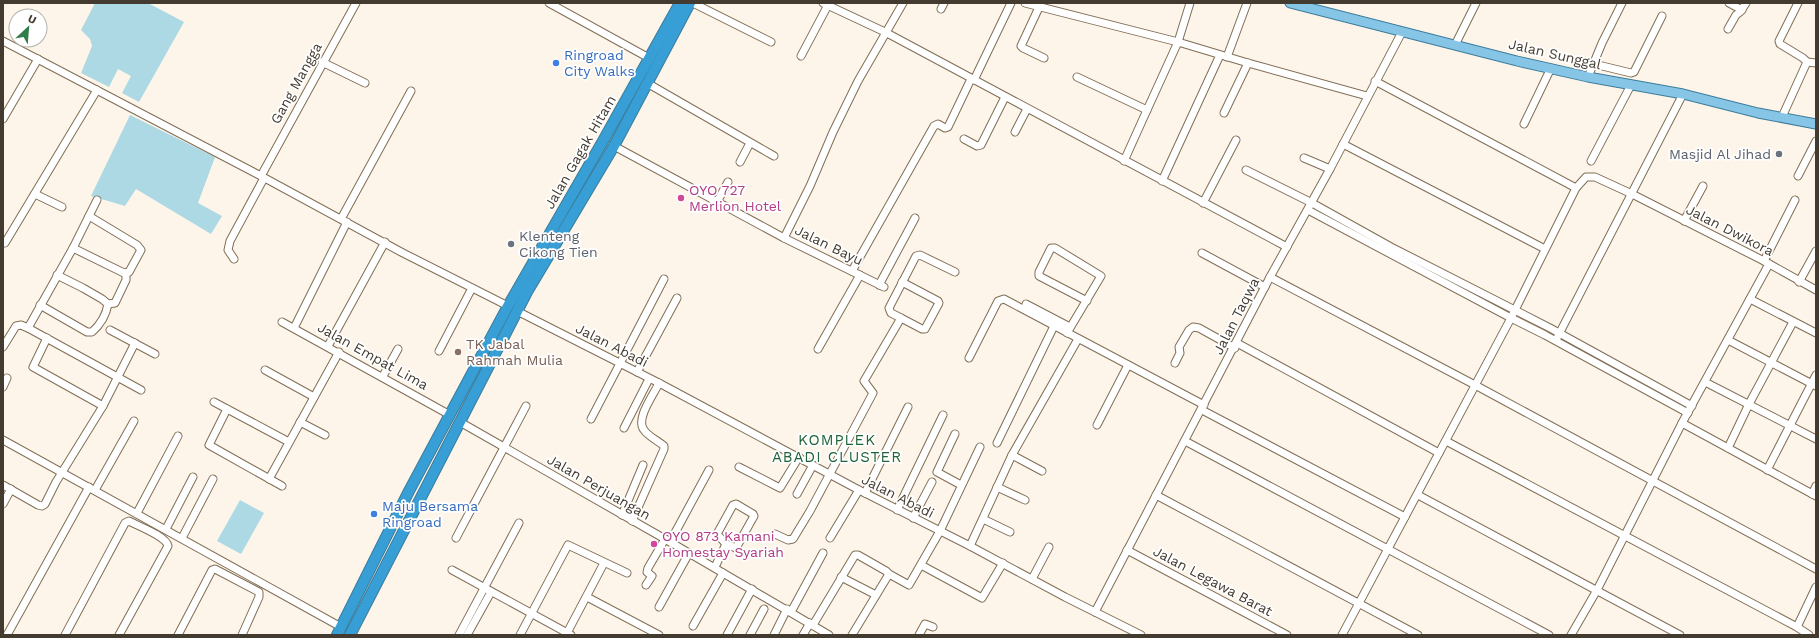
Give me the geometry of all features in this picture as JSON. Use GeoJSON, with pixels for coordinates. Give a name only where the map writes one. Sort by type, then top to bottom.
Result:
{"type":"FeatureCollection","features":[{"type":"Feature","properties":{"kind":"highway","name":"Jalan Gagak Hitam"},"geometry":{"type":"LineString","coordinates":[[339,631],[406,498],[508,306],[680,3]]}},
{"type":"Feature","properties":{"kind":"highway","name":"Jalan Gagak Hitam"},"geometry":{"type":"LineString","coordinates":[[350,635],[517,311],[614,146],[691,3]]}},
{"type":"Feature","properties":{"kind":"highway"},"geometry":{"type":"LineString","coordinates":[[562,213],[572,219]]}},
{"type":"Feature","properties":{"kind":"main road","name":"Jalan Sunggal"},"geometry":{"type":"LineString","coordinates":[[1290,3],[1320,6],[1402,32],[1588,77],[1683,94],[1816,124]]}},
{"type":"Feature","properties":{"kind":"street"},"geometry":{"type":"LineString","coordinates":[[549,3],[649,58]]}},
{"type":"Feature","properties":{"kind":"street"},"geometry":{"type":"LineString","coordinates":[[691,3],[771,42]]}},
{"type":"Feature","properties":{"kind":"street"},"geometry":{"type":"LineString","coordinates":[[784,238],[810,186],[833,132],[858,81],[885,32],[904,3]]}},
{"type":"Feature","properties":{"kind":"street"},"geometry":{"type":"LineString","coordinates":[[852,270],[934,126],[938,124],[945,128],[948,127],[1011,3]]}},
{"type":"Feature","properties":{"kind":"street"},"geometry":{"type":"LineString","coordinates":[[1024,3],[1040,5],[1178,42],[1248,64],[1367,96]]}},
{"type":"Feature","properties":{"kind":"street"},"geometry":{"type":"LineString","coordinates":[[1124,161],[1178,42],[1190,3]]}},
{"type":"Feature","properties":{"kind":"street"},"geometry":{"type":"LineString","coordinates":[[1162,181],[1247,3]]}},
{"type":"Feature","properties":{"kind":"street"},"geometry":{"type":"LineString","coordinates":[[1455,45],[1476,3]]}},
{"type":"Feature","properties":{"kind":"street"},"geometry":{"type":"LineString","coordinates":[[1588,77],[1602,43],[1622,3]]}},
{"type":"Feature","properties":{"kind":"street"},"geometry":{"type":"LineString","coordinates":[[1798,3],[1779,40],[1780,44],[1807,62],[1816,63]]}},
{"type":"Feature","properties":{"kind":"street","name":"Gang Mangga"},"geometry":{"type":"LineString","coordinates":[[234,259],[228,250],[230,241],[353,4]]}},
{"type":"Feature","properties":{"kind":"street"},"geometry":{"type":"LineString","coordinates":[[801,56],[825,4],[885,32],[1287,247]]}},
{"type":"Feature","properties":{"kind":"street"},"geometry":{"type":"LineString","coordinates":[[1736,15],[1733,4],[1744,6]]}},
{"type":"Feature","properties":{"kind":"street"},"geometry":{"type":"LineString","coordinates":[[1040,5],[1021,46],[1044,58]]}},
{"type":"Feature","properties":{"kind":"street"},"geometry":{"type":"LineString","coordinates":[[1728,29],[1736,15],[1744,6]]}},
{"type":"Feature","properties":{"kind":"street"},"geometry":{"type":"LineString","coordinates":[[1594,64],[1631,73],[1634,72],[1662,16]]}},
{"type":"Feature","properties":{"kind":"street","name":"Jalan Taqwa"},"geometry":{"type":"LineString","coordinates":[[1095,612],[1265,287],[1312,203],[1402,32]]}},
{"type":"Feature","properties":{"kind":"street"},"geometry":{"type":"LineString","coordinates":[[3,41],[508,306]]}},
{"type":"Feature","properties":{"kind":"street"},"geometry":{"type":"LineString","coordinates":[[3,119],[38,59]]}},
{"type":"Feature","properties":{"kind":"street"},"geometry":{"type":"LineString","coordinates":[[322,62],[365,82]]}},
{"type":"Feature","properties":{"kind":"street"},"geometry":{"type":"LineString","coordinates":[[1782,117],[1807,62]]}},
{"type":"Feature","properties":{"kind":"street"},"geometry":{"type":"LineString","coordinates":[[1224,113],[1248,64]]}},
{"type":"Feature","properties":{"kind":"street"},"geometry":{"type":"LineString","coordinates":[[1524,124],[1551,68]]}},
{"type":"Feature","properties":{"kind":"street"},"geometry":{"type":"LineString","coordinates":[[1077,77],[1147,110]]}},
{"type":"Feature","properties":{"kind":"street"},"geometry":{"type":"LineString","coordinates":[[1342,635],[1418,495],[1439,452],[1511,318],[1544,249],[1576,188],[1375,81]]}},
{"type":"Feature","properties":{"kind":"street"},"geometry":{"type":"LineString","coordinates":[[647,83],[774,156]]}},
{"type":"Feature","properties":{"kind":"street"},"geometry":{"type":"LineString","coordinates":[[1591,161],[1630,85]]}},
{"type":"Feature","properties":{"kind":"street"},"geometry":{"type":"LineString","coordinates":[[5,243],[97,90]]}},
{"type":"Feature","properties":{"kind":"street"},"geometry":{"type":"LineString","coordinates":[[294,328],[344,220],[411,91]]}},
{"type":"Feature","properties":{"kind":"street"},"geometry":{"type":"LineString","coordinates":[[1558,337],[1683,94]]}},
{"type":"Feature","properties":{"kind":"street"},"geometry":{"type":"LineString","coordinates":[[964,139],[977,146],[980,146],[1005,97]]}},
{"type":"Feature","properties":{"kind":"street"},"geometry":{"type":"LineString","coordinates":[[1015,132],[1027,109]]}},
{"type":"Feature","properties":{"kind":"street"},"geometry":{"type":"LineString","coordinates":[[1203,202],[1236,140]]}},
{"type":"Feature","properties":{"kind":"street"},"geometry":{"type":"LineString","coordinates":[[1798,176],[1816,141]]}},
{"type":"Feature","properties":{"kind":"street"},"geometry":{"type":"LineString","coordinates":[[740,162],[750,143]]}},
{"type":"Feature","properties":{"kind":"street"},"geometry":{"type":"LineString","coordinates":[[1343,144],[1544,249]]}},
{"type":"Feature","properties":{"kind":"street","name":"Jalan Bayu"},"geometry":{"type":"LineString","coordinates":[[614,146],[784,238],[882,286],[915,218]]}},
{"type":"Feature","properties":{"kind":"street"},"geometry":{"type":"LineString","coordinates":[[1304,158],[1330,169]]}},
{"type":"Feature","properties":{"kind":"street"},"geometry":{"type":"LineString","coordinates":[[1246,170],[1312,203],[1390,250]]}},
{"type":"Feature","properties":{"kind":"street","name":"Jalan Dwikora"},"geometry":{"type":"LineString","coordinates":[[1576,188],[1586,177],[1591,176],[1632,194],[1766,262],[1798,282],[1816,290]]}},
{"type":"Feature","properties":{"kind":"street"},"geometry":{"type":"LineString","coordinates":[[717,202],[728,182]]}},
{"type":"Feature","properties":{"kind":"street"},"geometry":{"type":"LineString","coordinates":[[1684,221],[1703,186]]}},
{"type":"Feature","properties":{"kind":"street"},"geometry":{"type":"LineString","coordinates":[[35,194],[62,207]]}},
{"type":"Feature","properties":{"kind":"street"},"geometry":{"type":"LineString","coordinates":[[28,328],[98,200]]}},
{"type":"Feature","properties":{"kind":"street"},"geometry":{"type":"LineString","coordinates":[[1570,635],[1597,590],[1682,423],[1750,299],[1795,200]]}},
{"type":"Feature","properties":{"kind":"street"},"geometry":{"type":"LineString","coordinates":[[1308,210],[1432,272],[1511,318],[1558,337],[1619,367],[1688,413]]}},
{"type":"Feature","properties":{"kind":"street"},"geometry":{"type":"LineString","coordinates":[[89,216],[137,244],[141,250],[129,272],[126,274],[126,280],[115,303],[108,304]]}},
{"type":"Feature","properties":{"kind":"street"},"geometry":{"type":"LineString","coordinates":[[328,346],[385,242]]}},
{"type":"Feature","properties":{"kind":"street"},"geometry":{"type":"LineString","coordinates":[[73,248],[126,274]]}},
{"type":"Feature","properties":{"kind":"street"},"geometry":{"type":"LineString","coordinates":[[1069,330],[1087,301],[1101,276],[1055,248],[1051,248],[1038,272],[1039,276],[1087,301]]}},
{"type":"Feature","properties":{"kind":"street"},"geometry":{"type":"LineString","coordinates":[[1798,282],[1816,251]]}},
{"type":"Feature","properties":{"kind":"street"},"geometry":{"type":"LineString","coordinates":[[1202,253],[1265,287]]}},
{"type":"Feature","properties":{"kind":"street"},"geometry":{"type":"LineString","coordinates":[[902,282],[938,301],[939,303],[925,329],[922,329],[891,313],[889,308],[902,282],[918,254],[955,272]]}},
{"type":"Feature","properties":{"kind":"street"},"geometry":{"type":"LineString","coordinates":[[1432,272],[1515,310],[1615,374],[1645,385],[1692,406]]}},
{"type":"Feature","properties":{"kind":"street"},"geometry":{"type":"LineString","coordinates":[[57,275],[102,298],[108,304]]}},
{"type":"Feature","properties":{"kind":"street"},"geometry":{"type":"LineString","coordinates":[[818,349],[860,275]]}},
{"type":"Feature","properties":{"kind":"street"},"geometry":{"type":"LineString","coordinates":[[1270,278],[1475,385],[1652,482],[1740,527],[1816,569]]}},
{"type":"Feature","properties":{"kind":"street"},"geometry":{"type":"LineString","coordinates":[[591,419],[664,279]]}},
{"type":"Feature","properties":{"kind":"street"},"geometry":{"type":"LineString","coordinates":[[439,351],[472,288]]}},
{"type":"Feature","properties":{"kind":"street"},"geometry":{"type":"LineString","coordinates":[[637,372],[677,298]]}},
{"type":"Feature","properties":{"kind":"street"},"geometry":{"type":"LineString","coordinates":[[969,358],[998,301],[1002,298],[1054,326],[1069,330]]}},
{"type":"Feature","properties":{"kind":"street"},"geometry":{"type":"LineString","coordinates":[[1750,299],[1816,333]]}},
{"type":"Feature","properties":{"kind":"street"},"geometry":{"type":"LineString","coordinates":[[40,305],[87,332],[92,332],[100,324],[108,304]]}},
{"type":"Feature","properties":{"kind":"street"},"geometry":{"type":"LineString","coordinates":[[1026,304],[1069,330],[1078,339],[1405,517]]}},
{"type":"Feature","properties":{"kind":"street","name":"Jalan Abadi"},"geometry":{"type":"LineString","coordinates":[[517,311],[659,383],[862,492],[970,546],[1141,635]]}},
{"type":"Feature","properties":{"kind":"street"},"geometry":{"type":"LineString","coordinates":[[775,534],[788,540],[793,539],[810,511],[873,393],[864,381],[901,318]]}},
{"type":"Feature","properties":{"kind":"street","name":"Jalan Empat Lima"},"geometry":{"type":"LineString","coordinates":[[282,322],[383,376],[450,415]]}},
{"type":"Feature","properties":{"kind":"street"},"geometry":{"type":"LineString","coordinates":[[1728,448],[1749,404],[1793,322]]}},
{"type":"Feature","properties":{"kind":"street"},"geometry":{"type":"LineString","coordinates":[[3,347],[16,326],[21,325],[141,390]]}},
{"type":"Feature","properties":{"kind":"street"},"geometry":{"type":"LineString","coordinates":[[997,443],[1054,326]]}},
{"type":"Feature","properties":{"kind":"street"},"geometry":{"type":"LineString","coordinates":[[1175,364],[1180,353],[1179,347],[1188,330],[1193,327],[1199,328],[1236,345],[1439,452]]}},
{"type":"Feature","properties":{"kind":"street"},"geometry":{"type":"LineString","coordinates":[[110,330],[155,354]]}},
{"type":"Feature","properties":{"kind":"street"},"geometry":{"type":"LineString","coordinates":[[47,338],[33,367],[103,406]]}},
{"type":"Feature","properties":{"kind":"street"},"geometry":{"type":"LineString","coordinates":[[970,546],[1012,455],[1078,339]]}},
{"type":"Feature","properties":{"kind":"street"},"geometry":{"type":"LineString","coordinates":[[1728,340],[1814,384]]}},
{"type":"Feature","properties":{"kind":"street"},"geometry":{"type":"LineString","coordinates":[[3,484],[42,506],[45,504],[62,472],[103,406],[135,343]]}},
{"type":"Feature","properties":{"kind":"street"},"geometry":{"type":"LineString","coordinates":[[383,376],[398,349]]}},
{"type":"Feature","properties":{"kind":"street"},"geometry":{"type":"LineString","coordinates":[[269,479],[339,352]]}},
{"type":"Feature","properties":{"kind":"street"},"geometry":{"type":"LineString","coordinates":[[1097,425],[1128,366]]}},
{"type":"Feature","properties":{"kind":"street"},"geometry":{"type":"LineString","coordinates":[[1615,374],[1619,367]]}},
{"type":"Feature","properties":{"kind":"street"},"geometry":{"type":"LineString","coordinates":[[265,370],[314,397]]}},
{"type":"Feature","properties":{"kind":"street"},"geometry":{"type":"LineString","coordinates":[[1768,470],[1790,425],[1814,384],[1816,375]]}},
{"type":"Feature","properties":{"kind":"street"},"geometry":{"type":"LineString","coordinates":[[3,387],[7,378]]}},
{"type":"Feature","properties":{"kind":"street"},"geometry":{"type":"LineString","coordinates":[[624,428],[649,379]]}},
{"type":"Feature","properties":{"kind":"street"},"geometry":{"type":"LineString","coordinates":[[1705,382],[1816,439]]}},
{"type":"Feature","properties":{"kind":"street"},"geometry":{"type":"LineString","coordinates":[[632,521],[664,449],[664,446],[643,429],[641,424],[642,415],[659,383]]}},
{"type":"Feature","properties":{"kind":"street"},"geometry":{"type":"LineString","coordinates":[[214,402],[289,442]]}},
{"type":"Feature","properties":{"kind":"street"},"geometry":{"type":"LineString","coordinates":[[456,538],[526,406]]}},
{"type":"Feature","properties":{"kind":"street"},"geometry":{"type":"LineString","coordinates":[[830,538],[862,492],[908,407]]}},
{"type":"Feature","properties":{"kind":"street"},"geometry":{"type":"LineString","coordinates":[[227,409],[209,443],[210,445],[282,486]]}},
{"type":"Feature","properties":{"kind":"street"},"geometry":{"type":"LineString","coordinates":[[897,510],[943,415]]}},
{"type":"Feature","properties":{"kind":"street"},"geometry":{"type":"LineString","coordinates":[[7,635],[92,488],[134,422]]}},
{"type":"Feature","properties":{"kind":"street"},"geometry":{"type":"LineString","coordinates":[[300,422],[325,435]]}},
{"type":"Feature","properties":{"kind":"street","name":"Jalan Perjuangan"},"geometry":{"type":"LineString","coordinates":[[460,422],[632,521],[668,540],[789,610],[829,635]]}},
{"type":"Feature","properties":{"kind":"street"},"geometry":{"type":"LineString","coordinates":[[1682,423],[1814,495],[1816,486]]}},
{"type":"Feature","properties":{"kind":"street"},"geometry":{"type":"LineString","coordinates":[[955,434],[937,472],[961,485]]}},
{"type":"Feature","properties":{"kind":"street"},"geometry":{"type":"LineString","coordinates":[[137,513],[178,436]]}},
{"type":"Feature","properties":{"kind":"street"},"geometry":{"type":"LineString","coordinates":[[3,440],[182,538],[339,631]]}},
{"type":"Feature","properties":{"kind":"street"},"geometry":{"type":"LineString","coordinates":[[1185,441],[1550,635]]}},
{"type":"Feature","properties":{"kind":"street"},"geometry":{"type":"LineString","coordinates":[[1446,441],[1797,627],[1809,635]]}},
{"type":"Feature","properties":{"kind":"street"},"geometry":{"type":"LineString","coordinates":[[803,635],[812,624],[856,554],[909,585],[940,531],[980,447]]}},
{"type":"Feature","properties":{"kind":"street"},"geometry":{"type":"LineString","coordinates":[[1012,455],[1042,471]]}},
{"type":"Feature","properties":{"kind":"street"},"geometry":{"type":"LineString","coordinates":[[739,467],[780,488],[799,457]]}},
{"type":"Feature","properties":{"kind":"street"},"geometry":{"type":"LineString","coordinates":[[622,515],[643,465]]}},
{"type":"Feature","properties":{"kind":"street"},"geometry":{"type":"LineString","coordinates":[[797,494],[813,465]]}},
{"type":"Feature","properties":{"kind":"street"},"geometry":{"type":"LineString","coordinates":[[646,585],[652,576],[647,572],[648,568],[668,540],[709,470]]}},
{"type":"Feature","properties":{"kind":"street"},"geometry":{"type":"LineString","coordinates":[[166,529],[193,477]]}},
{"type":"Feature","properties":{"kind":"street"},"geometry":{"type":"LineString","coordinates":[[182,538],[213,479]]}},
{"type":"Feature","properties":{"kind":"street"},"geometry":{"type":"LineString","coordinates":[[913,518],[932,482]]}},
{"type":"Feature","properties":{"kind":"street"},"geometry":{"type":"LineString","coordinates":[[997,486],[1025,500]]}},
{"type":"Feature","properties":{"kind":"street"},"geometry":{"type":"LineString","coordinates":[[3,504],[11,488]]}},
{"type":"Feature","properties":{"kind":"street"},"geometry":{"type":"LineString","coordinates":[[1156,495],[1418,635]]}},
{"type":"Feature","properties":{"kind":"street"},"geometry":{"type":"LineString","coordinates":[[1418,495],[1680,635]]}},
{"type":"Feature","properties":{"kind":"street"},"geometry":{"type":"LineString","coordinates":[[736,504],[754,516],[737,548],[726,544],[717,534],[733,505],[736,504]]}},
{"type":"Feature","properties":{"kind":"street"},"geometry":{"type":"LineString","coordinates":[[983,519],[1010,532]]}},
{"type":"Feature","properties":{"kind":"street"},"geometry":{"type":"LineString","coordinates":[[65,635],[125,523],[129,521],[166,541],[168,546],[119,635]]}},
{"type":"Feature","properties":{"kind":"street"},"geometry":{"type":"LineString","coordinates":[[467,635],[519,523]]}},
{"type":"Feature","properties":{"kind":"street"},"geometry":{"type":"LineString","coordinates":[[714,567],[726,544]]}},
{"type":"Feature","properties":{"kind":"street"},"geometry":{"type":"LineString","coordinates":[[520,635],[530,613],[568,546],[627,573]]}},
{"type":"Feature","properties":{"kind":"street"},"geometry":{"type":"LineString","coordinates":[[1032,579],[1049,547]]}},
{"type":"Feature","properties":{"kind":"street","name":"Jalan Legawa Barat"},"geometry":{"type":"LineString","coordinates":[[1127,550],[1287,635]]}},
{"type":"Feature","properties":{"kind":"street"},"geometry":{"type":"LineString","coordinates":[[659,607],[689,553]]}},
{"type":"Feature","properties":{"kind":"street"},"geometry":{"type":"LineString","coordinates":[[774,635],[824,553]]}},
{"type":"Feature","properties":{"kind":"street"},"geometry":{"type":"LineString","coordinates":[[452,570],[569,634],[604,563]]}},
{"type":"Feature","properties":{"kind":"street"},"geometry":{"type":"LineString","coordinates":[[921,565],[982,598],[1003,563]]}},
{"type":"Feature","properties":{"kind":"street"},"geometry":{"type":"LineString","coordinates":[[178,635],[212,570],[215,569],[257,589],[259,592],[259,597],[242,635]]}},
{"type":"Feature","properties":{"kind":"street"},"geometry":{"type":"LineString","coordinates":[[693,626],[723,573]]}},
{"type":"Feature","properties":{"kind":"street"},"geometry":{"type":"LineString","coordinates":[[852,635],[888,574]]}},
{"type":"Feature","properties":{"kind":"street"},"geometry":{"type":"LineString","coordinates":[[841,577],[876,595]]}},
{"type":"Feature","properties":{"kind":"street"},"geometry":{"type":"LineString","coordinates":[[1797,627],[1816,587]]}},
{"type":"Feature","properties":{"kind":"street"},"geometry":{"type":"LineString","coordinates":[[727,635],[752,589]]}},
{"type":"Feature","properties":{"kind":"street"},"geometry":{"type":"LineString","coordinates":[[459,635],[488,590]]}},
{"type":"Feature","properties":{"kind":"street"},"geometry":{"type":"LineString","coordinates":[[587,597],[659,635]]}},
{"type":"Feature","properties":{"kind":"street"},"geometry":{"type":"LineString","coordinates":[[750,635],[764,609]]}},
{"type":"Feature","properties":{"kind":"street"},"geometry":{"type":"LineString","coordinates":[[919,635],[926,624],[933,627]]}},
{"type":"Feature","properties":{"kind":"water"},"geometry":{"type":"Polygon","coordinates":[[[95,3],[148,3],[184,22],[139,102],[122,93],[131,76],[118,69],[109,87],[81,73],[92,46],[90,39],[81,30],[95,3]]]}},
{"type":"Feature","properties":{"kind":"water"},"geometry":{"type":"Polygon","coordinates":[[[130,115],[215,157],[198,203],[222,216],[211,234],[136,189],[125,206],[91,196],[130,115]]]}},
{"type":"Feature","properties":{"kind":"water"},"geometry":{"type":"Polygon","coordinates":[[[240,500],[264,513],[241,554],[217,541],[240,500]]]}},
{"type":"Feature","properties":{"kind":"place","name":"Ringroad City Walks"},"geometry":{"type":"Point","coordinates":[556,63]}},
{"type":"Feature","properties":{"kind":"place","name":"Masjid Al Jihad"},"geometry":{"type":"Point","coordinates":[1779,154]}},
{"type":"Feature","properties":{"kind":"place","name":"OYO 727 Merlion Hotel"},"geometry":{"type":"Point","coordinates":[681,198]}},
{"type":"Feature","properties":{"kind":"place","name":"Klenteng Cikong Tien"},"geometry":{"type":"Point","coordinates":[511,244]}},
{"type":"Feature","properties":{"kind":"place","name":"TK Jabal Rahmah Mulia"},"geometry":{"type":"Point","coordinates":[458,352]}},
{"type":"Feature","properties":{"kind":"place","name":"Maju Bersama Ringroad"},"geometry":{"type":"Point","coordinates":[374,514]}},
{"type":"Feature","properties":{"kind":"place","name":"OYO 873 Kamani Homestay Syariah"},"geometry":{"type":"Point","coordinates":[654,544]}},
{"type":"Feature","properties":{"kind":"district","name":"KOMPLEK ABADI CLUSTER"},"geometry":{"type":"Point","coordinates":[837,448]}}]}
